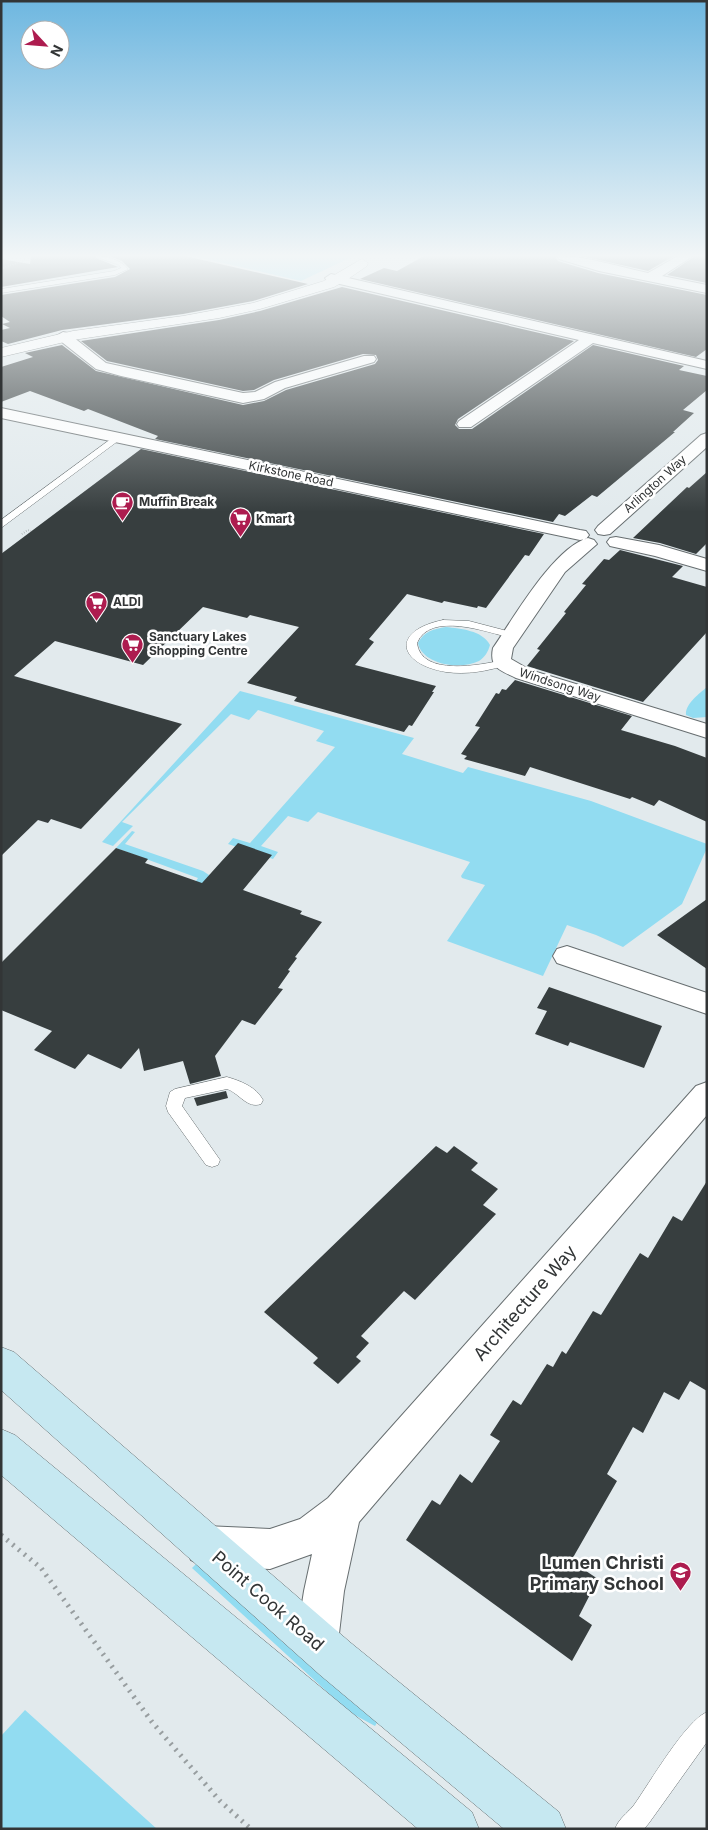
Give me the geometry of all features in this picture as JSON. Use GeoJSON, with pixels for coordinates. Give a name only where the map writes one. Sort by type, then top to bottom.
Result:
{"type":"FeatureCollection","features":[{"type":"Feature","properties":{"kind":"main road","name":"Point Cook Road"},"geometry":{"type":"LineString","coordinates":[[1,1365],[205,1546],[542,1829]]}},
{"type":"Feature","properties":{"kind":"main road"},"geometry":{"type":"LineString","coordinates":[[1,1449],[455,1829]]}},
{"type":"Feature","properties":{"kind":"street"},"geometry":{"type":"LineString","coordinates":[[1,353],[43,341]]}},
{"type":"Feature","properties":{"kind":"street"},"geometry":{"type":"LineString","coordinates":[[70,341],[102,366],[214,393],[243,398],[259,396],[280,385],[374,360],[352,354]]}},
{"type":"Feature","properties":{"kind":"street"},"geometry":{"type":"LineString","coordinates":[[483,430],[458,423],[586,341]]}},
{"type":"Feature","properties":{"kind":"street"},"geometry":{"type":"LineString","coordinates":[[606,341],[707,365]]}},
{"type":"Feature","properties":{"kind":"street","name":"Kirkstone Road"},"geometry":{"type":"LineString","coordinates":[[1,413],[584,540]]}},
{"type":"Feature","properties":{"kind":"street","name":"Arlington Way"},"geometry":{"type":"LineString","coordinates":[[610,536],[707,438]]}},
{"type":"Feature","properties":{"kind":"street"},"geometry":{"type":"LineString","coordinates":[[584,540],[587,530],[707,566]]}},
{"type":"Feature","properties":{"kind":"street","name":"Windsong Way"},"geometry":{"type":"LineString","coordinates":[[584,540],[558,568],[511,636],[501,654],[502,663],[523,674],[707,731]]}},
{"type":"Feature","properties":{"kind":"street"},"geometry":{"type":"LineString","coordinates":[[567,956],[707,1004]]}},
{"type":"Feature","properties":{"kind":"street","name":"Architecture Way"},"geometry":{"type":"LineString","coordinates":[[205,1546],[270,1549],[311,1535],[342,1512],[707,1094]]}},
{"type":"Feature","properties":{"kind":"street","name":"Architecture Way"},"geometry":{"type":"LineString","coordinates":[[317,1642],[324,1591],[342,1512]]}},
{"type":"Feature","properties":{"kind":"lane"},"geometry":{"type":"LineString","coordinates":[[1,525],[118,438]]}},
{"type":"Feature","properties":{"kind":"lane"},"geometry":{"type":"LineString","coordinates":[[502,663],[465,671],[439,668],[421,660],[414,654],[410,644],[411,639],[422,629],[445,623],[464,624],[511,636]]}},
{"type":"Feature","properties":{"kind":"lane"},"geometry":{"type":"LineString","coordinates":[[212,1160],[176,1112],[174,1106],[176,1096],[181,1093],[227,1083],[238,1086],[255,1100]]}},
{"type":"Feature","properties":{"kind":"lane"},"geometry":{"type":"LineString","coordinates":[[627,1829],[641,1815],[680,1758],[707,1723]]}},
{"type":"Feature","properties":{"kind":"path"},"geometry":{"type":"LineString","coordinates":[[1,1535],[41,1568],[152,1722],[220,1802],[252,1829]]}},
{"type":"Feature","properties":{"kind":"shaded area"},"geometry":{"type":"Polygon","coordinates":[[[446,627],[471,631],[482,636],[490,645],[483,658],[471,664],[453,665],[434,661],[427,656],[421,650],[418,643],[420,639],[430,631],[446,627]]]}},
{"type":"Feature","properties":{"kind":"shaded area"},"geometry":{"type":"Polygon","coordinates":[[[707,687],[707,717],[693,718],[686,715],[690,703],[707,687]]]}},
{"type":"Feature","properties":{"kind":"shaded area"},"geometry":{"type":"Polygon","coordinates":[[[240,691],[414,738],[402,754],[463,773],[468,767],[591,801],[707,844],[707,848],[682,904],[623,947],[567,925],[543,976],[447,941],[485,885],[462,878],[461,876],[470,862],[318,812],[308,822],[288,816],[261,846],[278,852],[273,859],[228,844],[233,838],[250,843],[335,747],[316,741],[324,731],[258,710],[249,720],[231,714],[122,822],[133,826],[113,846],[102,842],[240,691]]]}},
{"type":"Feature","properties":{"kind":"shaded area"},"geometry":{"type":"Polygon","coordinates":[[[132,831],[135,832],[125,844],[203,871],[209,875],[204,887],[194,884],[198,878],[116,848],[132,831]]]}},
{"type":"Feature","properties":{"kind":"shaded area"},"geometry":{"type":"Polygon","coordinates":[[[196,1564],[375,1715],[378,1721],[375,1726],[349,1712],[192,1568],[196,1564]]]}},
{"type":"Feature","properties":{"kind":"shaded area"},"geometry":{"type":"Polygon","coordinates":[[[25,1710],[157,1829],[1,1829],[1,1736],[25,1710]]]}},
{"type":"Feature","properties":{"kind":"building"},"geometry":{"type":"Polygon","coordinates":[[[2,341],[18,341],[8,344],[2,341]]]}},
{"type":"Feature","properties":{"kind":"building"},"geometry":{"type":"Polygon","coordinates":[[[82,341],[573,341],[458,419],[455,425],[459,429],[472,429],[593,345],[684,366],[679,370],[707,376],[707,390],[683,410],[694,413],[673,432],[675,432],[597,497],[592,495],[565,516],[559,514],[553,522],[155,439],[158,436],[88,409],[84,411],[30,391],[1,402],[1,367],[33,357],[25,353],[62,345],[96,371],[243,405],[264,401],[286,390],[375,364],[378,360],[376,355],[363,354],[274,380],[254,390],[243,391],[107,361],[82,341]]]}},
{"type":"Feature","properties":{"kind":"building"},"geometry":{"type":"Polygon","coordinates":[[[629,341],[707,341],[707,349],[696,357],[629,341]]]}},
{"type":"Feature","properties":{"kind":"building","name":"Sanctuary Lakes Shopping Centre"},"geometry":{"type":"Polygon","coordinates":[[[141,449],[544,534],[529,556],[525,555],[486,608],[444,601],[442,603],[407,594],[369,639],[374,642],[355,665],[436,686],[412,726],[409,725],[404,732],[294,701],[297,697],[247,683],[299,627],[250,615],[247,618],[203,607],[143,665],[55,641],[14,676],[182,724],[81,829],[51,819],[48,823],[38,820],[1,856],[1,554],[141,449]]]}},
{"type":"Feature","properties":{"kind":"building"},"geometry":{"type":"Polygon","coordinates":[[[707,472],[707,543],[696,554],[660,543],[633,538],[687,487],[689,488],[707,472]]]}},
{"type":"Feature","properties":{"kind":"building"},"geometry":{"type":"Polygon","coordinates":[[[620,550],[683,566],[672,577],[707,587],[707,632],[643,702],[527,666],[540,650],[537,649],[586,585],[582,584],[604,559],[609,560],[620,550]]]}},
{"type":"Feature","properties":{"kind":"building"},"geometry":{"type":"Polygon","coordinates":[[[515,680],[632,716],[621,730],[675,746],[707,758],[707,822],[659,800],[654,806],[632,797],[630,799],[530,767],[525,776],[464,759],[467,756],[461,754],[480,727],[475,726],[496,693],[499,694],[502,689],[506,690],[515,680]]]}},
{"type":"Feature","properties":{"kind":"building"},"geometry":{"type":"Polygon","coordinates":[[[238,843],[272,855],[243,890],[302,911],[300,914],[322,922],[295,957],[297,958],[288,970],[290,971],[278,988],[283,989],[255,1025],[242,1020],[215,1056],[221,1076],[190,1084],[183,1061],[144,1071],[139,1048],[121,1069],[88,1054],[75,1069],[34,1050],[52,1031],[1,1010],[1,963],[116,848],[148,859],[145,863],[202,883],[238,843]]]}},
{"type":"Feature","properties":{"kind":"building"},"geometry":{"type":"Polygon","coordinates":[[[707,899],[707,969],[657,935],[707,899]]]}},
{"type":"Feature","properties":{"kind":"building"},"geometry":{"type":"Polygon","coordinates":[[[549,987],[662,1026],[644,1068],[570,1042],[568,1046],[535,1034],[547,1011],[537,1008],[549,987]]]}},
{"type":"Feature","properties":{"kind":"building"},"geometry":{"type":"Polygon","coordinates":[[[226,1091],[228,1098],[197,1106],[194,1098],[226,1091]]]}},
{"type":"Feature","properties":{"kind":"building"},"geometry":{"type":"Polygon","coordinates":[[[436,1146],[447,1153],[454,1146],[478,1163],[471,1170],[498,1189],[483,1205],[496,1214],[415,1300],[404,1291],[361,1336],[369,1343],[356,1357],[361,1361],[338,1384],[313,1363],[318,1358],[264,1312],[436,1146]]]}},
{"type":"Feature","properties":{"kind":"building"},"geometry":{"type":"Polygon","coordinates":[[[707,1181],[707,1391],[690,1381],[679,1400],[664,1392],[643,1433],[633,1427],[607,1474],[617,1481],[571,1561],[598,1579],[579,1616],[592,1625],[572,1661],[406,1540],[432,1500],[440,1505],[460,1474],[472,1483],[500,1441],[490,1435],[513,1400],[521,1405],[547,1364],[553,1367],[562,1351],[566,1354],[593,1311],[601,1315],[640,1253],[648,1258],[673,1216],[682,1221],[707,1181]]]}},
{"type":"Feature","properties":{"kind":"place","name":"Muffin Break"},"geometry":{"type":"Point","coordinates":[123,521]}},
{"type":"Feature","properties":{"kind":"place","name":"Kmart"},"geometry":{"type":"Point","coordinates":[240,538]}},
{"type":"Feature","properties":{"kind":"place","name":"ALDI"},"geometry":{"type":"Point","coordinates":[97,621]}},
{"type":"Feature","properties":{"kind":"place","name":"Sanctuary Lakes Shopping Centre"},"geometry":{"type":"Point","coordinates":[133,663]}},
{"type":"Feature","properties":{"kind":"place","name":"Lumen Christi Primary School"},"geometry":{"type":"Point","coordinates":[680,1592]}}]}
